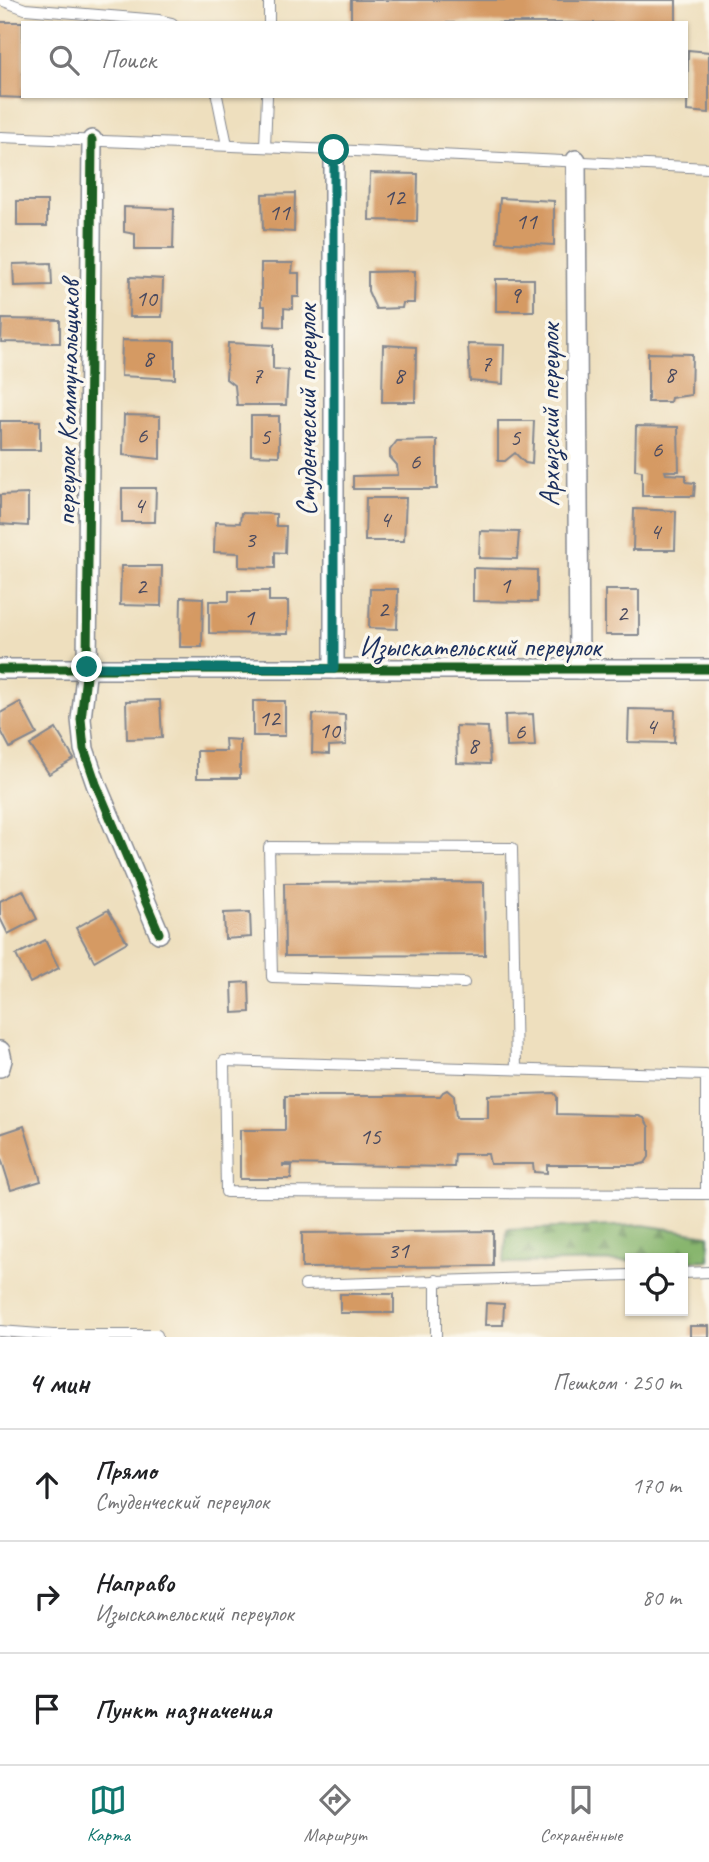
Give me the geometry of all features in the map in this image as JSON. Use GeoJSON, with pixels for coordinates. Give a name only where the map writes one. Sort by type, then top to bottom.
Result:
{"type":"FeatureCollection","features":[{"type":"Feature","properties":{"kind":"street","name":"переулок Коммунальщиков"},"geometry":{"type":"LineString","coordinates":[[92,140],[87,667],[82,719],[84,749],[159,933]]}},
{"type":"Feature","properties":{"kind":"street","name":"Студенческий переулок"},"geometry":{"type":"LineString","coordinates":[[334,150],[334,669]]}},
{"type":"Feature","properties":{"kind":"street","name":"Архызский переулок"},"geometry":{"type":"LineString","coordinates":[[576,160],[579,669]]}},
{"type":"Feature","properties":{"kind":"street","name":"Изыскательский переулок"},"geometry":{"type":"LineString","coordinates":[[0,669],[709,669]]}},
{"type":"Feature","properties":{"kind":"street"},"geometry":{"type":"LineString","coordinates":[[0,1051],[0,1067]]}},
{"type":"Feature","properties":{"kind":"lane"},"geometry":{"type":"LineString","coordinates":[[1,0],[25,9],[163,21]]}},
{"type":"Feature","properties":{"kind":"lane"},"geometry":{"type":"LineString","coordinates":[[269,0],[269,21]]}},
{"type":"Feature","properties":{"kind":"lane"},"geometry":{"type":"LineString","coordinates":[[217,98],[227,145]]}},
{"type":"Feature","properties":{"kind":"lane"},"geometry":{"type":"LineString","coordinates":[[265,147],[267,98]]}},
{"type":"Feature","properties":{"kind":"lane"},"geometry":{"type":"LineString","coordinates":[[0,137],[576,160],[709,168]]}},
{"type":"Feature","properties":{"kind":"lane"},"geometry":{"type":"LineString","coordinates":[[464,983],[272,977],[269,847],[512,848],[516,1069]]}},
{"type":"Feature","properties":{"kind":"lane"},"geometry":{"type":"LineString","coordinates":[[224,1061],[706,1075],[707,1194],[226,1192],[224,1061]]}},
{"type":"Feature","properties":{"kind":"lane"},"geometry":{"type":"LineString","coordinates":[[688,1273],[709,1272]]}},
{"type":"Feature","properties":{"kind":"lane"},"geometry":{"type":"LineString","coordinates":[[305,1285],[625,1275]]}},
{"type":"Feature","properties":{"kind":"lane"},"geometry":{"type":"LineString","coordinates":[[436,1280],[436,1337]]}},
{"type":"Feature","properties":{"kind":"lane"},"geometry":{"type":"LineString","coordinates":[[0,1331],[53,1336],[157,1337]]}},
{"type":"Feature","properties":{"kind":"green space"},"geometry":{"type":"Polygon","coordinates":[[[643,1225],[709,1235],[709,1260],[688,1261],[688,1253],[625,1253],[625,1261],[504,1263],[507,1230],[643,1225]]]}},
{"type":"Feature","properties":{"kind":"building"},"geometry":{"type":"Polygon","coordinates":[[[351,0],[676,0],[676,21],[351,21],[351,0]]]}},
{"type":"Feature","properties":{"kind":"building"},"geometry":{"type":"Polygon","coordinates":[[[0,22],[21,22],[21,98],[0,97],[0,22]]]}},
{"type":"Feature","properties":{"kind":"building"},"geometry":{"type":"Polygon","coordinates":[[[688,50],[709,52],[709,113],[687,111],[688,50]]]}},
{"type":"Feature","properties":{"kind":"building"},"geometry":{"type":"Polygon","coordinates":[[[370,173],[418,174],[417,221],[369,220],[370,173]]]}},
{"type":"Feature","properties":{"kind":"building"},"geometry":{"type":"Polygon","coordinates":[[[295,193],[294,232],[263,230],[262,194],[295,193]]]}},
{"type":"Feature","properties":{"kind":"building"},"geometry":{"type":"Polygon","coordinates":[[[500,198],[554,201],[554,245],[497,242],[500,198]]]}},
{"type":"Feature","properties":{"kind":"building"},"geometry":{"type":"Polygon","coordinates":[[[17,201],[47,201],[47,226],[17,226],[17,201]]]}},
{"type":"Feature","properties":{"kind":"building"},"geometry":{"type":"Polygon","coordinates":[[[124,207],[174,209],[173,249],[135,249],[135,234],[124,232],[124,207]]]}},
{"type":"Feature","properties":{"kind":"building"},"geometry":{"type":"Polygon","coordinates":[[[51,263],[52,285],[14,286],[13,264],[51,263]]]}},
{"type":"Feature","properties":{"kind":"building"},"geometry":{"type":"Polygon","coordinates":[[[261,263],[293,263],[292,273],[299,273],[299,297],[293,297],[293,309],[284,308],[284,327],[265,326],[265,306],[261,306],[261,263]]]}},
{"type":"Feature","properties":{"kind":"building"},"geometry":{"type":"Polygon","coordinates":[[[415,271],[414,303],[403,303],[402,308],[376,309],[368,291],[368,272],[415,271]]]}},
{"type":"Feature","properties":{"kind":"building"},"geometry":{"type":"Polygon","coordinates":[[[130,277],[163,279],[162,317],[129,317],[130,277]]]}},
{"type":"Feature","properties":{"kind":"building"},"geometry":{"type":"Polygon","coordinates":[[[496,279],[534,279],[534,311],[496,311],[496,279]]]}},
{"type":"Feature","properties":{"kind":"building"},"geometry":{"type":"Polygon","coordinates":[[[2,319],[60,320],[60,343],[1,342],[2,319]]]}},
{"type":"Feature","properties":{"kind":"building"},"geometry":{"type":"Polygon","coordinates":[[[122,340],[175,341],[175,379],[121,376],[122,340]]]}},
{"type":"Feature","properties":{"kind":"building"},"geometry":{"type":"Polygon","coordinates":[[[228,343],[273,345],[273,369],[288,370],[286,405],[237,405],[235,386],[226,379],[228,343]]]}},
{"type":"Feature","properties":{"kind":"building"},"geometry":{"type":"Polygon","coordinates":[[[468,344],[504,345],[503,384],[470,381],[468,344]]]}},
{"type":"Feature","properties":{"kind":"building"},"geometry":{"type":"Polygon","coordinates":[[[383,345],[416,347],[415,402],[382,402],[383,345]]]}},
{"type":"Feature","properties":{"kind":"building"},"geometry":{"type":"Polygon","coordinates":[[[648,353],[692,354],[691,395],[671,398],[670,402],[648,402],[648,353]]]}},
{"type":"Feature","properties":{"kind":"building"},"geometry":{"type":"Polygon","coordinates":[[[124,415],[160,416],[160,459],[123,455],[124,415]]]}},
{"type":"Feature","properties":{"kind":"building"},"geometry":{"type":"Polygon","coordinates":[[[251,416],[279,416],[279,456],[251,455],[251,416]]]}},
{"type":"Feature","properties":{"kind":"building"},"geometry":{"type":"Polygon","coordinates":[[[0,421],[40,421],[40,450],[0,450],[0,421]]]}},
{"type":"Feature","properties":{"kind":"building"},"geometry":{"type":"Polygon","coordinates":[[[498,421],[534,421],[532,464],[525,463],[515,453],[505,461],[498,461],[498,421]]]}},
{"type":"Feature","properties":{"kind":"building"},"geometry":{"type":"Polygon","coordinates":[[[636,426],[678,427],[679,471],[665,471],[666,474],[686,475],[686,482],[695,483],[694,496],[642,496],[642,471],[635,470],[636,426]]]}},
{"type":"Feature","properties":{"kind":"building"},"geometry":{"type":"Polygon","coordinates":[[[437,440],[437,489],[353,489],[353,476],[398,475],[397,465],[390,457],[390,450],[397,441],[437,440]]]}},
{"type":"Feature","properties":{"kind":"building"},"geometry":{"type":"Polygon","coordinates":[[[122,488],[156,488],[155,522],[122,522],[122,488]]]}},
{"type":"Feature","properties":{"kind":"building"},"geometry":{"type":"Polygon","coordinates":[[[28,494],[28,526],[0,524],[0,495],[28,494]]]}},
{"type":"Feature","properties":{"kind":"building"},"geometry":{"type":"Polygon","coordinates":[[[366,498],[406,498],[404,541],[365,541],[366,498]]]}},
{"type":"Feature","properties":{"kind":"building"},"geometry":{"type":"Polygon","coordinates":[[[634,509],[676,511],[675,550],[633,550],[634,509]]]}},
{"type":"Feature","properties":{"kind":"building"},"geometry":{"type":"Polygon","coordinates":[[[241,513],[276,514],[276,526],[286,526],[285,553],[275,552],[275,568],[239,567],[239,553],[214,552],[215,522],[240,523],[241,513]]]}},
{"type":"Feature","properties":{"kind":"building"},"geometry":{"type":"Polygon","coordinates":[[[480,531],[519,532],[517,559],[479,558],[480,531]]]}},
{"type":"Feature","properties":{"kind":"building"},"geometry":{"type":"Polygon","coordinates":[[[121,566],[162,566],[161,606],[120,605],[121,566]]]}},
{"type":"Feature","properties":{"kind":"building"},"geometry":{"type":"Polygon","coordinates":[[[473,568],[537,570],[537,602],[473,601],[473,568]]]}},
{"type":"Feature","properties":{"kind":"building"},"geometry":{"type":"Polygon","coordinates":[[[370,589],[398,589],[397,629],[369,628],[370,589]]]}},
{"type":"Feature","properties":{"kind":"building"},"geometry":{"type":"Polygon","coordinates":[[[605,590],[639,590],[639,635],[605,635],[605,590]]]}},
{"type":"Feature","properties":{"kind":"building"},"geometry":{"type":"Polygon","coordinates":[[[229,591],[269,591],[269,601],[288,601],[288,634],[209,633],[209,601],[229,601],[229,591]]]}},
{"type":"Feature","properties":{"kind":"building"},"geometry":{"type":"Polygon","coordinates":[[[181,597],[203,598],[202,647],[180,647],[181,597]]]}},
{"type":"Feature","properties":{"kind":"building"},"geometry":{"type":"Polygon","coordinates":[[[160,700],[162,738],[127,739],[126,701],[160,700]]]}},
{"type":"Feature","properties":{"kind":"building"},"geometry":{"type":"Polygon","coordinates":[[[253,701],[285,701],[285,736],[253,736],[253,701]]]}},
{"type":"Feature","properties":{"kind":"building"},"geometry":{"type":"Polygon","coordinates":[[[20,702],[37,734],[10,748],[0,729],[0,713],[20,702]]]}},
{"type":"Feature","properties":{"kind":"building"},"geometry":{"type":"Polygon","coordinates":[[[629,709],[675,710],[674,743],[628,742],[629,709]]]}},
{"type":"Feature","properties":{"kind":"building"},"geometry":{"type":"Polygon","coordinates":[[[313,714],[345,715],[346,745],[329,746],[329,754],[312,753],[313,714]]]}},
{"type":"Feature","properties":{"kind":"building"},"geometry":{"type":"Polygon","coordinates":[[[533,714],[535,746],[506,747],[505,715],[533,714]]]}},
{"type":"Feature","properties":{"kind":"building"},"geometry":{"type":"Polygon","coordinates":[[[456,726],[488,727],[490,764],[457,763],[456,726]]]}},
{"type":"Feature","properties":{"kind":"building"},"geometry":{"type":"Polygon","coordinates":[[[56,729],[74,759],[49,774],[30,745],[56,729]]]}},
{"type":"Feature","properties":{"kind":"building"},"geometry":{"type":"Polygon","coordinates":[[[225,739],[240,740],[240,778],[197,778],[197,751],[226,751],[225,739]]]}},
{"type":"Feature","properties":{"kind":"building"},"geometry":{"type":"Polygon","coordinates":[[[484,882],[485,955],[285,956],[284,883],[484,882]]]}},
{"type":"Feature","properties":{"kind":"building"},"geometry":{"type":"Polygon","coordinates":[[[23,890],[37,919],[8,934],[0,918],[0,901],[23,890]]]}},
{"type":"Feature","properties":{"kind":"building"},"geometry":{"type":"Polygon","coordinates":[[[108,910],[127,942],[94,961],[76,928],[108,910]]]}},
{"type":"Feature","properties":{"kind":"building"},"geometry":{"type":"Polygon","coordinates":[[[250,912],[251,937],[225,939],[224,913],[250,912]]]}},
{"type":"Feature","properties":{"kind":"building"},"geometry":{"type":"Polygon","coordinates":[[[45,940],[59,968],[30,983],[16,955],[45,940]]]}},
{"type":"Feature","properties":{"kind":"building"},"geometry":{"type":"Polygon","coordinates":[[[249,982],[250,1012],[233,1013],[232,983],[249,982]]]}},
{"type":"Feature","properties":{"kind":"building"},"geometry":{"type":"Polygon","coordinates":[[[447,1090],[454,1096],[456,1118],[488,1118],[488,1095],[554,1093],[557,1097],[557,1114],[639,1116],[644,1118],[649,1127],[649,1157],[645,1163],[637,1165],[547,1165],[547,1173],[534,1172],[533,1164],[490,1164],[488,1154],[455,1154],[454,1167],[283,1164],[292,1166],[291,1179],[240,1179],[240,1130],[285,1130],[285,1096],[440,1096],[447,1090]]]}},
{"type":"Feature","properties":{"kind":"building"},"geometry":{"type":"Polygon","coordinates":[[[24,1126],[41,1181],[11,1190],[0,1155],[0,1134],[24,1126]]]}},
{"type":"Feature","properties":{"kind":"building"},"geometry":{"type":"Polygon","coordinates":[[[493,1231],[493,1266],[302,1268],[302,1233],[493,1231]]]}},
{"type":"Feature","properties":{"kind":"building"},"geometry":{"type":"Polygon","coordinates":[[[340,1294],[394,1294],[394,1313],[340,1313],[340,1294]]]}},
{"type":"Feature","properties":{"kind":"building"},"geometry":{"type":"Polygon","coordinates":[[[486,1303],[504,1304],[503,1325],[485,1325],[486,1303]]]}},
{"type":"Feature","properties":{"kind":"building"},"geometry":{"type":"Polygon","coordinates":[[[690,1326],[709,1326],[709,1337],[690,1337],[690,1326]]]}},
{"type":"Feature","properties":{"kind":"cycle path"},"geometry":{"type":"LineString","coordinates":[[92,140],[87,667],[81,719],[84,749],[96,784],[159,933]]}},
{"type":"Feature","properties":{"kind":"cycle path"},"geometry":{"type":"LineString","coordinates":[[0,669],[709,669]]}},
{"type":"Feature","properties":{"kind":"route"},"geometry":{"type":"LineString","coordinates":[[87,667],[334,669],[334,150]]}}]}
